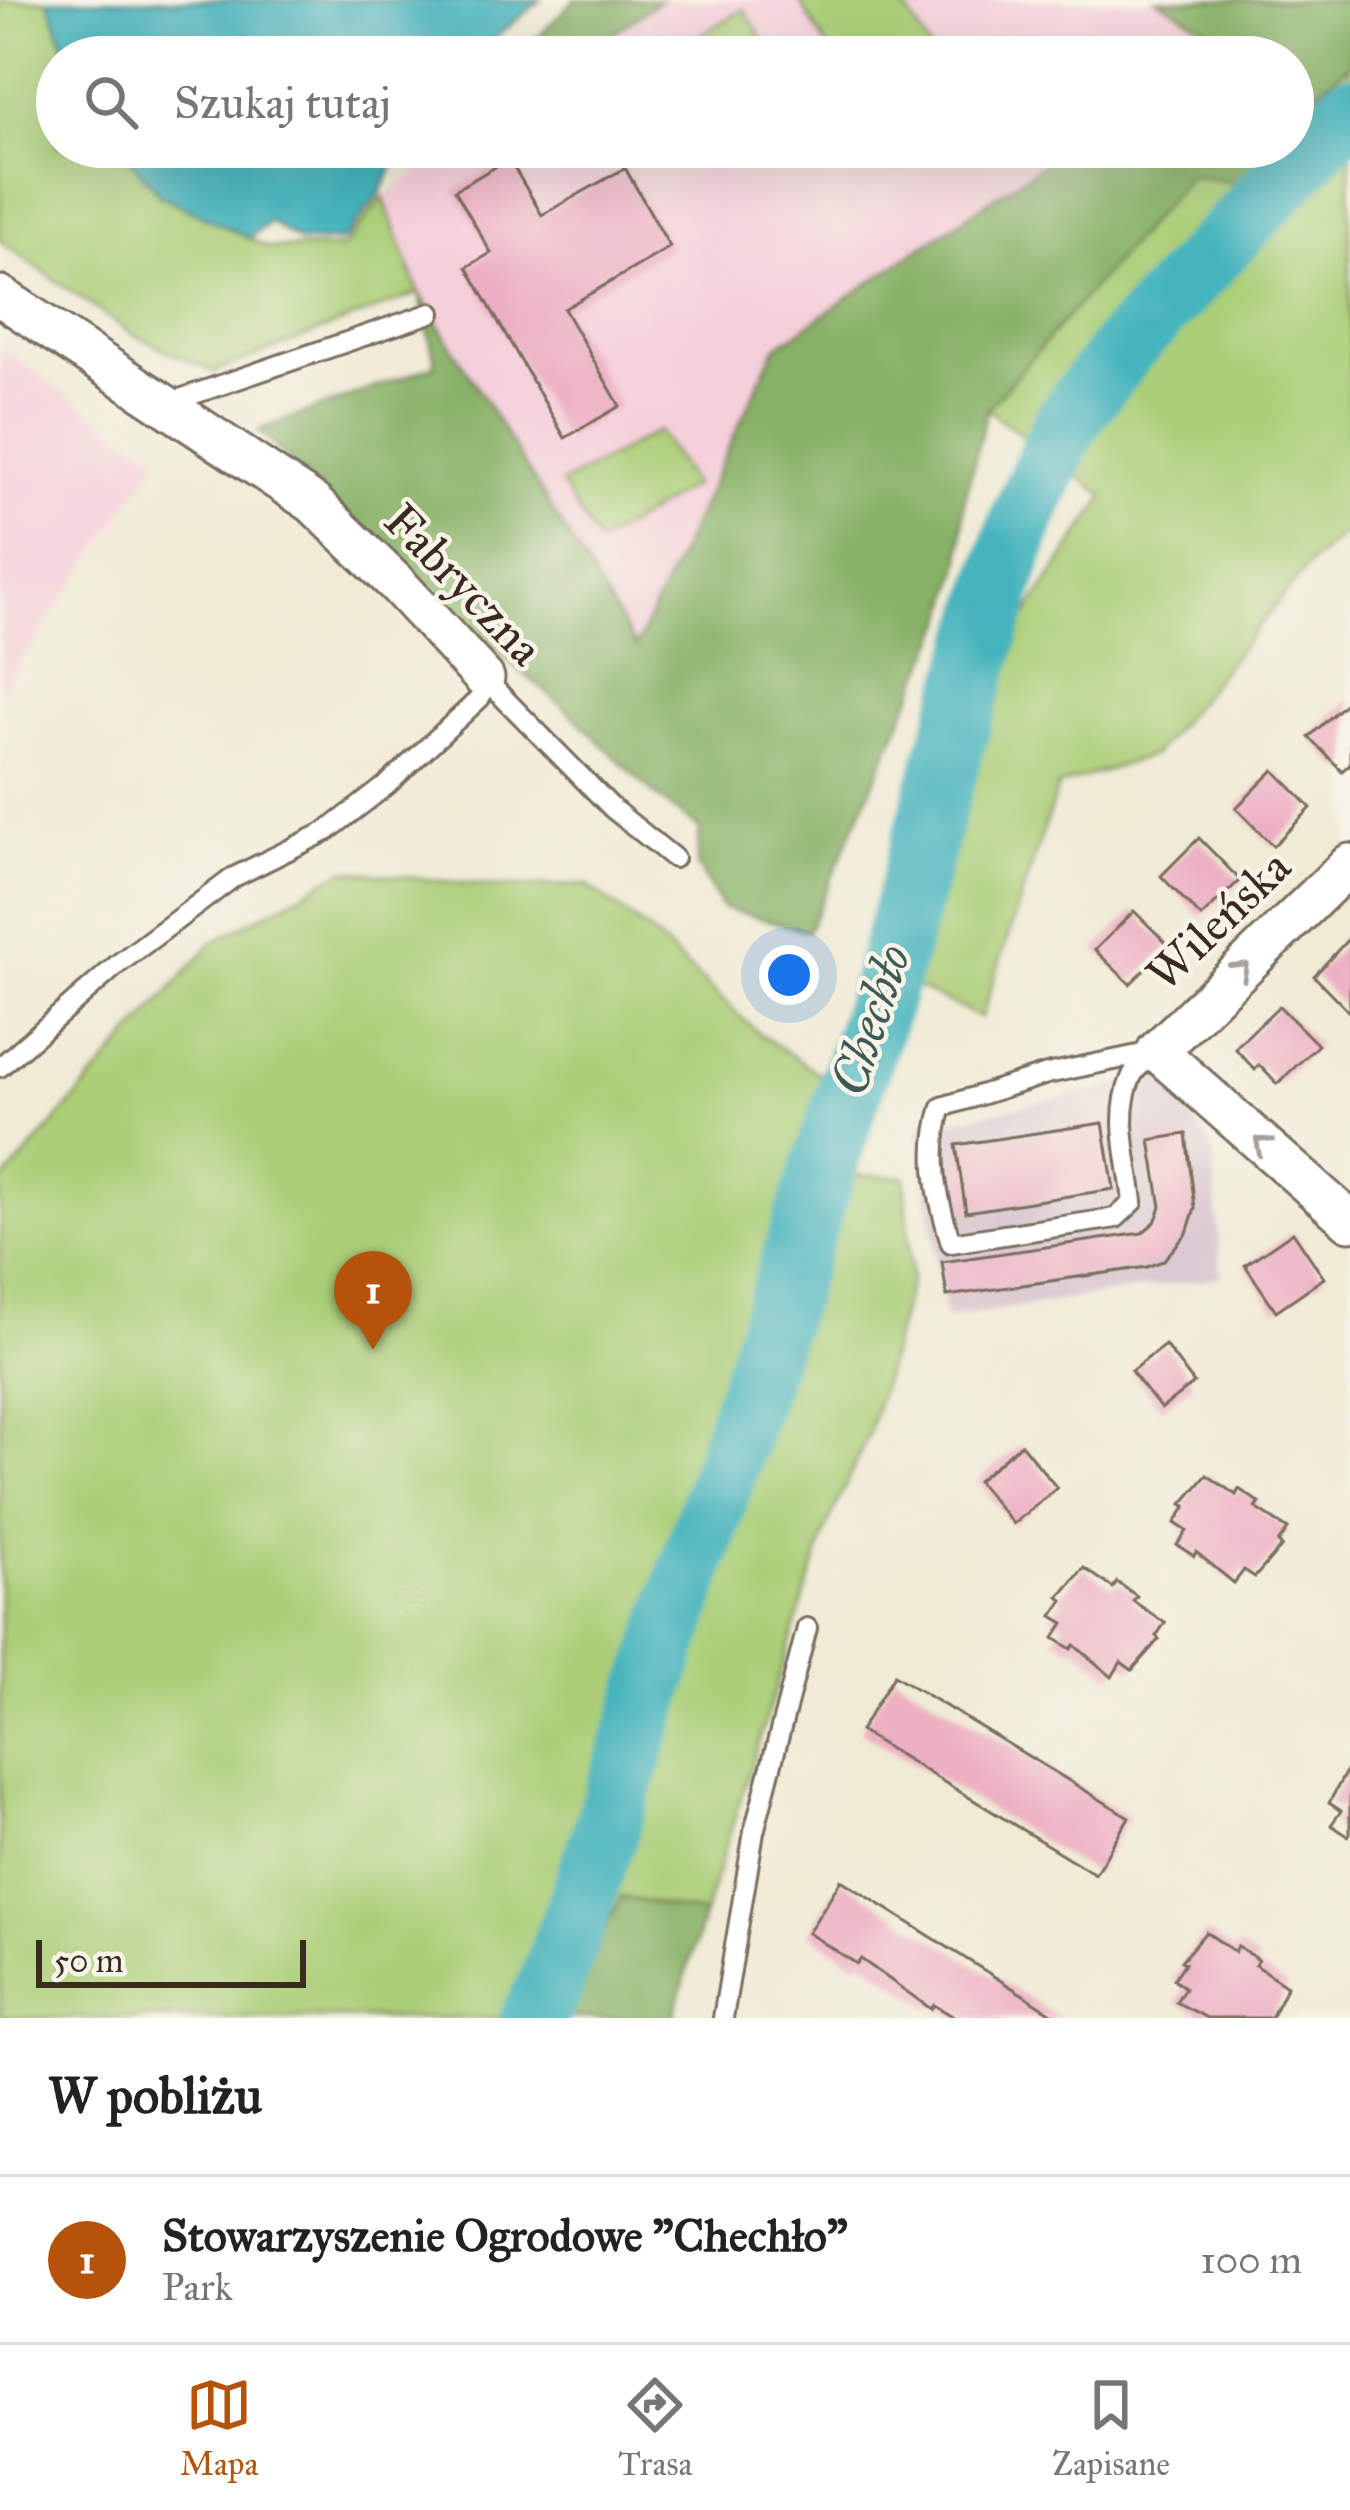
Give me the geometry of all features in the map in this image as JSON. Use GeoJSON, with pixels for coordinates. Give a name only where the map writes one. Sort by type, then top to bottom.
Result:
{"type":"FeatureCollection","features":[{"type":"Feature","properties":{"kind":"street","name":"Fabryczna"},"geometry":{"type":"LineString","coordinates":[[0,296],[313,502],[484,678]]}},
{"type":"Feature","properties":{"kind":"street","name":"Wileńska"},"geometry":{"type":"LineString","coordinates":[[1157,1051],[1350,864]]}},
{"type":"Feature","properties":{"kind":"street"},"geometry":{"type":"LineString","coordinates":[[1157,1051],[1350,1221]]}},
{"type":"Feature","properties":{"kind":"lane"},"geometry":{"type":"LineString","coordinates":[[160,405],[431,313]]}},
{"type":"Feature","properties":{"kind":"lane"},"geometry":{"type":"LineString","coordinates":[[0,1066],[118,964],[234,877],[327,831],[387,785],[480,698],[484,678]]}},
{"type":"Feature","properties":{"kind":"lane","name":"Fabryczna"},"geometry":{"type":"LineString","coordinates":[[484,678],[614,808],[674,858]]}},
{"type":"Feature","properties":{"kind":"lane"},"geometry":{"type":"LineString","coordinates":[[1157,1051],[1132,1074],[1125,1100],[1123,1139],[1133,1202],[1116,1218],[951,1243],[933,1156],[942,1107],[1047,1074],[1157,1051]]}},
{"type":"Feature","properties":{"kind":"lane"},"geometry":{"type":"LineString","coordinates":[[723,2018],[754,1832],[807,1628]]}},
{"type":"Feature","properties":{"kind":"shaded area"},"geometry":{"type":"Polygon","coordinates":[[[660,0],[1158,0],[1220,36],[609,36],[660,0]]]}},
{"type":"Feature","properties":{"kind":"shaded area"},"geometry":{"type":"Polygon","coordinates":[[[424,168],[1037,168],[775,348],[636,648],[419,293],[383,197],[424,168]]]}},
{"type":"Feature","properties":{"kind":"shaded area"},"geometry":{"type":"Polygon","coordinates":[[[0,348],[159,459],[0,693],[0,348]]]}},
{"type":"Feature","properties":{"kind":"shaded area"},"geometry":{"type":"Polygon","coordinates":[[[1162,1076],[1213,1150],[1221,1277],[945,1318],[918,1128],[1162,1076]]]}},
{"type":"Feature","properties":{"kind":"green space"},"geometry":{"type":"Polygon","coordinates":[[[0,0],[48,0],[61,36],[36,36],[36,168],[138,168],[160,195],[269,248],[343,248],[383,197],[419,293],[214,372],[132,334],[0,241],[0,0]]]}},
{"type":"Feature","properties":{"kind":"green space"},"geometry":{"type":"Polygon","coordinates":[[[574,0],[660,0],[609,36],[539,36],[574,0]]]}},
{"type":"Feature","properties":{"kind":"green space"},"geometry":{"type":"Polygon","coordinates":[[[799,0],[901,0],[922,36],[820,36],[799,0]]]}},
{"type":"Feature","properties":{"kind":"green space"},"geometry":{"type":"Polygon","coordinates":[[[1158,0],[1350,0],[1350,64],[1314,94],[1314,36],[1219,36],[1158,0]]]}},
{"type":"Feature","properties":{"kind":"green space"},"geometry":{"type":"Polygon","coordinates":[[[744,9],[760,36],[699,36],[744,9]]]}},
{"type":"Feature","properties":{"kind":"green space"},"geometry":{"type":"Polygon","coordinates":[[[1350,64],[1350,528],[1311,562],[1153,755],[1058,786],[981,1018],[903,981],[1008,643],[1105,496],[987,409],[1190,174],[1262,186],[1276,168],[1314,168],[1314,94],[1350,64]]]}},
{"type":"Feature","properties":{"kind":"green space"},"geometry":{"type":"Polygon","coordinates":[[[1037,168],[1277,168],[1262,187],[1190,175],[987,409],[964,502],[961,560],[946,619],[808,931],[722,908],[697,865],[700,829],[653,793],[562,705],[404,575],[259,430],[436,365],[419,293],[636,647],[775,348],[1037,168]]]}},
{"type":"Feature","properties":{"kind":"green space"},"geometry":{"type":"Polygon","coordinates":[[[658,431],[693,485],[598,544],[561,484],[658,431]]]}},
{"type":"Feature","properties":{"kind":"green space"},"geometry":{"type":"Polygon","coordinates":[[[344,870],[499,887],[587,885],[653,935],[758,1033],[841,1088],[528,1974],[502,2018],[0,2018],[0,1185],[212,943],[344,870]]]}},
{"type":"Feature","properties":{"kind":"green space"},"geometry":{"type":"Polygon","coordinates":[[[833,1174],[905,1177],[911,1278],[868,1435],[826,1529],[704,1914],[621,1897],[561,2018],[545,2018],[561,1991],[724,1528],[833,1174]]]}},
{"type":"Feature","properties":{"kind":"green space"},"geometry":{"type":"Polygon","coordinates":[[[621,1897],[704,1914],[673,2018],[561,2018],[621,1897]]]}},
{"type":"Feature","properties":{"kind":"water"},"geometry":{"type":"Polygon","coordinates":[[[48,0],[541,0],[497,36],[61,36],[48,0]]]}},
{"type":"Feature","properties":{"kind":"water"},"geometry":{"type":"Polygon","coordinates":[[[138,168],[393,168],[381,192],[343,241],[300,242],[270,222],[249,238],[160,195],[138,168]]]}},
{"type":"Feature","properties":{"kind":"building"},"geometry":{"type":"Polygon","coordinates":[[[493,168],[514,168],[542,215],[625,168],[670,247],[564,309],[620,406],[565,438],[467,267],[491,253],[455,190],[493,168]]]}},
{"type":"Feature","properties":{"kind":"building"},"geometry":{"type":"Polygon","coordinates":[[[1350,699],[1350,764],[1342,771],[1309,737],[1350,699]]]}},
{"type":"Feature","properties":{"kind":"building"},"geometry":{"type":"Polygon","coordinates":[[[1274,770],[1311,808],[1273,846],[1236,808],[1274,770]]]}},
{"type":"Feature","properties":{"kind":"building"},"geometry":{"type":"Polygon","coordinates":[[[1199,838],[1240,880],[1201,917],[1161,876],[1199,838]]]}},
{"type":"Feature","properties":{"kind":"building"},"geometry":{"type":"Polygon","coordinates":[[[1134,911],[1169,946],[1130,984],[1095,950],[1134,911]]]}},
{"type":"Feature","properties":{"kind":"building"},"geometry":{"type":"Polygon","coordinates":[[[1350,937],[1350,1013],[1314,976],[1350,937]]]}},
{"type":"Feature","properties":{"kind":"building"},"geometry":{"type":"Polygon","coordinates":[[[1279,1006],[1318,1045],[1277,1084],[1259,1065],[1255,1070],[1235,1048],[1279,1006]]]}},
{"type":"Feature","properties":{"kind":"building"},"geometry":{"type":"Polygon","coordinates":[[[1103,1123],[1114,1189],[966,1212],[956,1145],[1103,1123]]]}},
{"type":"Feature","properties":{"kind":"building"},"geometry":{"type":"Polygon","coordinates":[[[1186,1134],[1195,1208],[1187,1233],[1163,1261],[947,1296],[942,1262],[1142,1233],[1155,1222],[1161,1207],[1150,1140],[1186,1134]]]}},
{"type":"Feature","properties":{"kind":"building"},"geometry":{"type":"Polygon","coordinates":[[[1293,1232],[1324,1278],[1276,1311],[1245,1265],[1293,1232]]]}},
{"type":"Feature","properties":{"kind":"building"},"geometry":{"type":"Polygon","coordinates":[[[1165,1345],[1194,1383],[1161,1409],[1131,1371],[1165,1345]]]}},
{"type":"Feature","properties":{"kind":"building"},"geometry":{"type":"Polygon","coordinates":[[[1021,1444],[1057,1488],[1013,1524],[977,1481],[1021,1444]]]}},
{"type":"Feature","properties":{"kind":"building"},"geometry":{"type":"Polygon","coordinates":[[[1207,1475],[1236,1495],[1239,1489],[1260,1503],[1256,1508],[1288,1529],[1278,1543],[1282,1546],[1255,1577],[1244,1570],[1234,1583],[1196,1552],[1194,1556],[1177,1545],[1187,1531],[1175,1523],[1186,1506],[1182,1504],[1207,1475]]]}},
{"type":"Feature","properties":{"kind":"building"},"geometry":{"type":"Polygon","coordinates":[[[1084,1568],[1113,1588],[1117,1582],[1137,1596],[1133,1601],[1165,1623],[1156,1636],[1159,1639],[1132,1670],[1121,1662],[1112,1677],[1074,1645],[1071,1649],[1054,1638],[1064,1623],[1052,1616],[1063,1600],[1059,1597],[1084,1568]]]}},
{"type":"Feature","properties":{"kind":"building"},"geometry":{"type":"Polygon","coordinates":[[[894,1675],[1129,1817],[1095,1874],[860,1731],[894,1675]]]}},
{"type":"Feature","properties":{"kind":"building"},"geometry":{"type":"Polygon","coordinates":[[[1350,1764],[1348,1836],[1331,1825],[1341,1811],[1329,1803],[1350,1764]]]}},
{"type":"Feature","properties":{"kind":"building"},"geometry":{"type":"Polygon","coordinates":[[[841,1880],[1060,2018],[956,2018],[934,2005],[931,2009],[861,1959],[857,1964],[808,1933],[841,1880]]]}},
{"type":"Feature","properties":{"kind":"building"},"geometry":{"type":"Polygon","coordinates":[[[1206,1932],[1235,1952],[1238,1946],[1258,1960],[1255,1965],[1287,1986],[1271,2018],[1207,2018],[1176,2002],[1185,1988],[1174,1979],[1185,1963],[1181,1961],[1206,1932]]]}},
{"type":"Feature","properties":{"kind":"waterway","name":"Chechło"},"geometry":{"type":"LineString","coordinates":[[1314,146],[1350,108]]}},
{"type":"Feature","properties":{"kind":"waterway","name":"Chechło"},"geometry":{"type":"LineString","coordinates":[[533,2018],[549,1989],[605,1832],[883,989],[1022,520],[1067,421],[1123,348],[1293,168]]}},
{"type":"Feature","properties":{"kind":"waterway"},"geometry":{"type":"LineString","coordinates":[[933,738],[950,751]]}},
{"type":"Feature","properties":{"kind":"waterway"},"geometry":{"type":"LineString","coordinates":[[820,1111],[837,1128]]}},
{"type":"Feature","properties":{"kind":"place","name":"Stowarzyszenie Ogrodowe \"Chechło\""},"geometry":{"type":"Point","coordinates":[373,1350]}}]}
